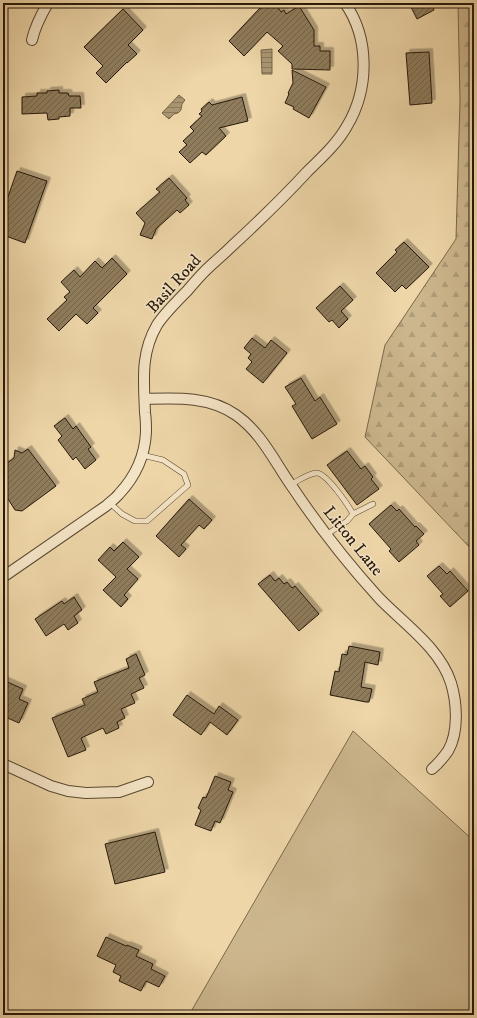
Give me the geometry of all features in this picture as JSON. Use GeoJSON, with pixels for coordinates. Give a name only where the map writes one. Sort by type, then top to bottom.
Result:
{"type":"FeatureCollection","features":[{"type":"Feature","properties":{"kind":"street"},"geometry":{"type":"LineString","coordinates":[[32,40],[40,16],[48,3]]}},
{"type":"Feature","properties":{"kind":"street","name":"Basil Road"},"geometry":{"type":"LineString","coordinates":[[3,577],[110,503],[119,495],[130,480],[138,465],[144,448],[146,431],[145,360],[149,343],[158,325],[176,302],[206,271],[289,192],[336,141],[347,126],[356,107],[362,88],[364,67],[363,47],[358,28],[345,3]]}},
{"type":"Feature","properties":{"kind":"street","name":"Litton Lane"},"geometry":{"type":"LineString","coordinates":[[145,400],[188,398],[205,401],[220,406],[235,414],[250,426],[258,435],[290,485],[326,534],[380,598],[433,651],[443,666],[450,682],[455,701],[456,720],[453,737],[448,750],[441,761],[432,769]]}},
{"type":"Feature","properties":{"kind":"street"},"geometry":{"type":"LineString","coordinates":[[3,764],[51,786],[68,791],[93,793],[119,792],[148,782]]}},
{"type":"Feature","properties":{"kind":"lane"},"geometry":{"type":"LineString","coordinates":[[110,503],[122,514],[135,521],[147,521],[188,485],[184,474],[163,460],[142,455]]}},
{"type":"Feature","properties":{"kind":"lane"},"geometry":{"type":"LineString","coordinates":[[290,485],[315,473],[320,473],[332,484],[353,514]]}},
{"type":"Feature","properties":{"kind":"lane"},"geometry":{"type":"LineString","coordinates":[[326,534],[347,521],[353,514],[373,504]]}},
{"type":"Feature","properties":{"kind":"green space"},"geometry":{"type":"Polygon","coordinates":[[[458,3],[474,3],[474,552],[365,437],[385,345],[456,239],[460,101],[458,3]]]}},
{"type":"Feature","properties":{"kind":"green space"},"geometry":{"type":"Polygon","coordinates":[[[353,731],[474,841],[474,1015],[189,1015],[353,731]]]}},
{"type":"Feature","properties":{"kind":"shaded area"},"geometry":{"type":"Polygon","coordinates":[[[272,49],[272,74],[262,74],[261,50],[272,49]]]}},
{"type":"Feature","properties":{"kind":"shaded area"},"geometry":{"type":"Polygon","coordinates":[[[179,95],[185,100],[182,104],[181,110],[169,119],[162,113],[179,95]]]}},
{"type":"Feature","properties":{"kind":"building"},"geometry":{"type":"Polygon","coordinates":[[[269,3],[275,3],[281,12],[284,10],[286,14],[299,6],[314,30],[314,46],[320,46],[320,51],[330,51],[330,70],[292,69],[292,64],[278,51],[283,46],[267,32],[244,56],[229,41],[259,9],[269,3]]]}},
{"type":"Feature","properties":{"kind":"building"},"geometry":{"type":"Polygon","coordinates":[[[409,3],[430,3],[434,10],[417,19],[409,3]]]}},
{"type":"Feature","properties":{"kind":"building"},"geometry":{"type":"Polygon","coordinates":[[[123,9],[143,30],[128,45],[137,54],[106,83],[96,73],[103,66],[84,47],[123,9]]]}},
{"type":"Feature","properties":{"kind":"building"},"geometry":{"type":"Polygon","coordinates":[[[429,52],[432,103],[410,105],[406,53],[429,52]]]}},
{"type":"Feature","properties":{"kind":"building"},"geometry":{"type":"Polygon","coordinates":[[[292,70],[326,87],[309,118],[293,109],[294,107],[285,103],[293,83],[292,70]]]}},
{"type":"Feature","properties":{"kind":"building"},"geometry":{"type":"Polygon","coordinates":[[[59,90],[59,93],[68,93],[69,96],[80,96],[81,108],[70,108],[70,116],[59,117],[59,119],[48,120],[47,113],[22,114],[22,97],[37,96],[37,93],[47,93],[47,91],[59,90]]]}},
{"type":"Feature","properties":{"kind":"building"},"geometry":{"type":"Polygon","coordinates":[[[242,97],[248,121],[219,128],[226,136],[206,155],[202,152],[190,163],[179,152],[187,145],[183,141],[194,131],[190,127],[202,116],[199,114],[202,111],[201,109],[209,102],[212,105],[242,97]]]}},
{"type":"Feature","properties":{"kind":"building"},"geometry":{"type":"Polygon","coordinates":[[[17,171],[47,181],[25,243],[3,235],[3,211],[17,171]]]}},
{"type":"Feature","properties":{"kind":"building"},"geometry":{"type":"Polygon","coordinates":[[[169,178],[187,198],[185,200],[189,205],[180,213],[177,210],[156,229],[152,239],[140,235],[145,223],[136,213],[160,192],[156,189],[169,178]]]}},
{"type":"Feature","properties":{"kind":"building"},"geometry":{"type":"Polygon","coordinates":[[[404,242],[429,267],[406,289],[402,285],[395,292],[376,273],[397,252],[395,250],[404,242]]]}},
{"type":"Feature","properties":{"kind":"building"},"geometry":{"type":"Polygon","coordinates":[[[112,258],[127,274],[93,308],[98,313],[87,324],[76,314],[59,331],[47,319],[67,300],[64,297],[70,292],[61,282],[74,270],[80,277],[95,261],[102,268],[112,258]]]}},
{"type":"Feature","properties":{"kind":"building"},"geometry":{"type":"Polygon","coordinates":[[[340,286],[353,300],[341,311],[348,319],[339,328],[332,320],[329,322],[316,308],[340,286]]]}},
{"type":"Feature","properties":{"kind":"building"},"geometry":{"type":"Polygon","coordinates":[[[252,338],[265,348],[271,340],[287,353],[263,383],[246,369],[252,362],[248,358],[251,354],[244,348],[252,338]]]}},
{"type":"Feature","properties":{"kind":"building"},"geometry":{"type":"Polygon","coordinates":[[[301,378],[315,401],[320,397],[337,424],[312,439],[292,406],[296,404],[285,387],[301,378]]]}},
{"type":"Feature","properties":{"kind":"building"},"geometry":{"type":"Polygon","coordinates":[[[65,418],[73,429],[76,426],[91,447],[88,449],[96,460],[85,469],[76,457],[73,460],[58,440],[62,436],[54,426],[65,418]]]}},
{"type":"Feature","properties":{"kind":"building"},"geometry":{"type":"Polygon","coordinates":[[[28,449],[56,486],[22,511],[15,510],[3,491],[3,466],[14,458],[15,450],[22,453],[28,449]]]}},
{"type":"Feature","properties":{"kind":"building"},"geometry":{"type":"Polygon","coordinates":[[[347,451],[361,469],[365,466],[373,477],[371,479],[379,489],[357,505],[327,465],[347,451]]]}},
{"type":"Feature","properties":{"kind":"building"},"geometry":{"type":"Polygon","coordinates":[[[189,499],[212,520],[204,529],[199,525],[181,545],[186,549],[179,557],[156,536],[189,499]]]}},
{"type":"Feature","properties":{"kind":"building"},"geometry":{"type":"Polygon","coordinates":[[[391,505],[397,511],[399,509],[415,527],[416,526],[424,534],[416,541],[419,545],[399,562],[389,551],[391,549],[369,524],[391,505]]]}},
{"type":"Feature","properties":{"kind":"building"},"geometry":{"type":"Polygon","coordinates":[[[123,542],[139,557],[127,569],[138,579],[124,595],[128,599],[121,607],[103,590],[116,577],[98,560],[110,547],[114,551],[123,542]]]}},
{"type":"Feature","properties":{"kind":"building"},"geometry":{"type":"Polygon","coordinates":[[[439,566],[447,574],[450,571],[468,591],[450,607],[440,596],[443,594],[427,576],[439,566]]]}},
{"type":"Feature","properties":{"kind":"building"},"geometry":{"type":"Polygon","coordinates":[[[270,575],[275,581],[279,578],[284,584],[287,582],[292,588],[295,586],[319,614],[299,631],[258,584],[270,575]]]}},
{"type":"Feature","properties":{"kind":"building"},"geometry":{"type":"Polygon","coordinates":[[[74,597],[82,610],[74,616],[78,623],[68,630],[64,624],[46,636],[35,619],[62,601],[64,604],[74,597]]]}},
{"type":"Feature","properties":{"kind":"building"},"geometry":{"type":"Polygon","coordinates":[[[349,646],[380,652],[378,665],[365,662],[361,687],[372,689],[369,702],[330,695],[335,671],[339,672],[342,654],[347,655],[349,646]]]}},
{"type":"Feature","properties":{"kind":"building"},"geometry":{"type":"Polygon","coordinates":[[[136,654],[145,675],[139,678],[144,688],[131,694],[135,703],[121,709],[125,718],[117,722],[119,728],[106,734],[103,728],[81,738],[86,750],[68,757],[52,718],[85,705],[82,699],[98,692],[94,682],[129,668],[126,659],[136,654]]]}},
{"type":"Feature","properties":{"kind":"building"},"geometry":{"type":"Polygon","coordinates":[[[3,680],[23,689],[19,699],[28,703],[19,723],[3,716],[3,680]]]}},
{"type":"Feature","properties":{"kind":"building"},"geometry":{"type":"Polygon","coordinates":[[[187,695],[214,714],[219,706],[238,720],[227,735],[210,722],[201,735],[173,715],[187,695]]]}},
{"type":"Feature","properties":{"kind":"building"},"geometry":{"type":"Polygon","coordinates":[[[215,776],[231,782],[228,790],[233,792],[220,823],[215,821],[211,831],[195,825],[201,810],[198,808],[203,797],[206,798],[215,776]]]}},
{"type":"Feature","properties":{"kind":"building"},"geometry":{"type":"Polygon","coordinates":[[[155,832],[165,872],[115,884],[105,844],[155,832]]]}},
{"type":"Feature","properties":{"kind":"building"},"geometry":{"type":"Polygon","coordinates":[[[106,937],[139,950],[136,956],[153,964],[151,969],[165,976],[159,987],[146,981],[141,991],[119,981],[121,976],[113,972],[116,965],[97,956],[106,937]]]}}]}
